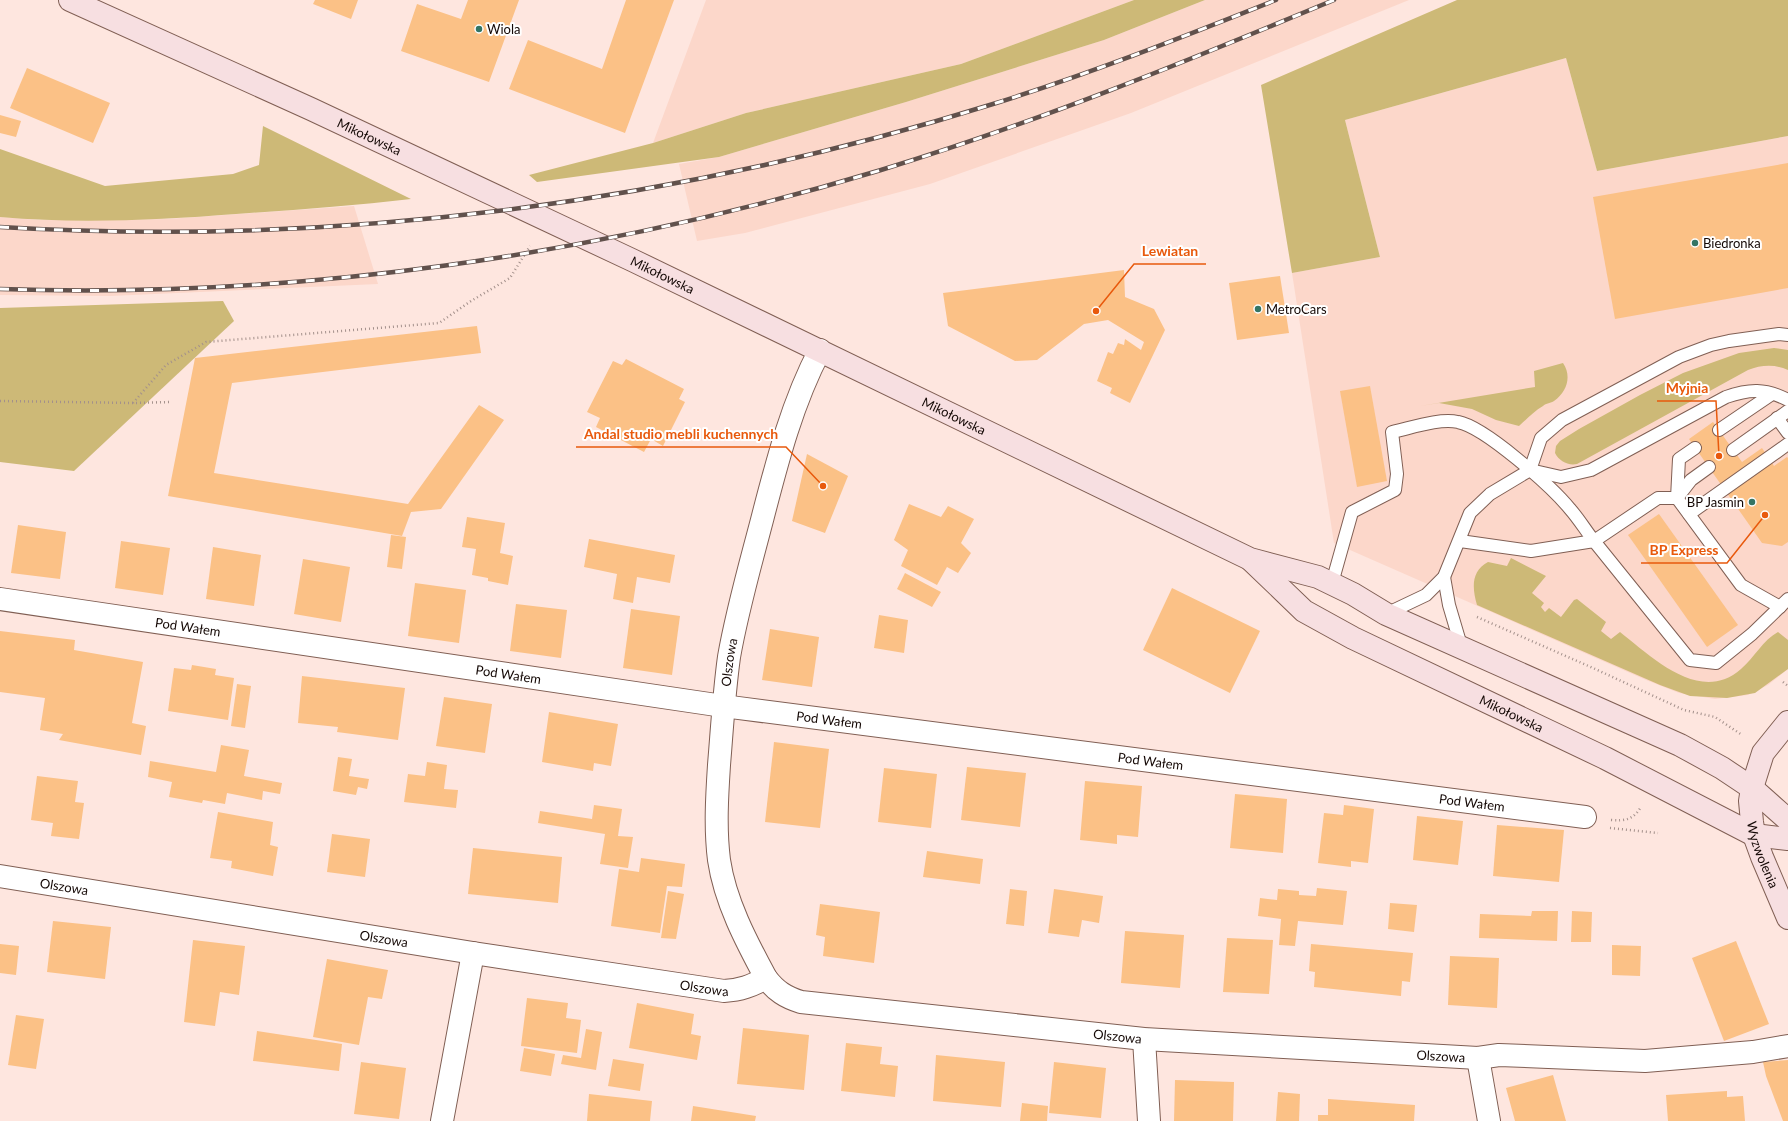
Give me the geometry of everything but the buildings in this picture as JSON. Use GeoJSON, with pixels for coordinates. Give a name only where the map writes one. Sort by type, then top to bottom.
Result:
{"type":"FeatureCollection","features":[{"type":"Feature","properties":{"kind":"main road","name":"Mikołowska"},"geometry":{"type":"LineString","coordinates":[[70,0],[444,171],[820,350],[1250,559],[1318,577],[1332,583],[1386,614],[1680,745],[1722,768],[1752,788],[1788,820]]}},
{"type":"Feature","properties":{"kind":"main road","name":"Mikołowska"},"geometry":{"type":"LineString","coordinates":[[1250,559],[1304,611],[1353,638],[1605,758],[1754,835],[1788,839]]}},
{"type":"Feature","properties":{"kind":"main road"},"geometry":{"type":"LineString","coordinates":[[1763,753],[1788,722]]}},
{"type":"Feature","properties":{"kind":"main road","name":"Wyzwolenia"},"geometry":{"type":"LineString","coordinates":[[1763,753],[1752,788],[1750,801],[1752,822],[1754,835],[1762,857],[1788,918]]}},
{"type":"Feature","properties":{"kind":"street","name":"Olszowa"},"geometry":{"type":"LineString","coordinates":[[820,350],[804,382],[780,454],[739,607],[729,657],[723,706],[717,804],[719,860],[727,893],[749,946],[766,978],[775,989],[787,997],[801,1002],[1144,1039],[1478,1058],[1499,1055],[1645,1061],[1753,1052],[1788,1046]]}},
{"type":"Feature","properties":{"kind":"street","name":"Pod Wałem"},"geometry":{"type":"LineString","coordinates":[[0,599],[723,706],[1585,817]]}},
{"type":"Feature","properties":{"kind":"street","name":"Olszowa"},"geometry":{"type":"LineString","coordinates":[[0,876],[473,953],[724,990],[737,990],[750,987],[766,978]]}},
{"type":"Feature","properties":{"kind":"street"},"geometry":{"type":"LineString","coordinates":[[442,1121],[473,953]]}},
{"type":"Feature","properties":{"kind":"street"},"geometry":{"type":"LineString","coordinates":[[1144,1039],[1149,1121]]}},
{"type":"Feature","properties":{"kind":"street","name":"Olszowa"},"geometry":{"type":"LineString","coordinates":[[1478,1058],[1489,1121]]}},
{"type":"Feature","properties":{"kind":"lane"},"geometry":{"type":"LineString","coordinates":[[1386,614],[1426,595],[1444,577],[1460,541],[1470,513],[1490,494],[1530,470],[1541,438],[1562,420],[1679,357],[1700,349],[1729,341],[1779,334],[1788,335]]}},
{"type":"Feature","properties":{"kind":"lane"},"geometry":{"type":"LineString","coordinates":[[1530,470],[1561,477],[1591,470],[1726,397],[1756,390],[1788,400]]}},
{"type":"Feature","properties":{"kind":"lane"},"geometry":{"type":"LineString","coordinates":[[1719,430],[1772,394]]}},
{"type":"Feature","properties":{"kind":"lane"},"geometry":{"type":"LineString","coordinates":[[1733,450],[1788,411]]}},
{"type":"Feature","properties":{"kind":"lane"},"geometry":{"type":"LineString","coordinates":[[1777,418],[1788,433]]}},
{"type":"Feature","properties":{"kind":"lane"},"geometry":{"type":"LineString","coordinates":[[1332,583],[1352,512],[1395,490],[1397,474],[1392,432],[1442,422],[1452,421],[1463,423],[1482,432],[1530,470],[1570,508],[1594,541],[1690,660],[1716,663],[1752,634],[1784,603],[1741,585],[1677,498],[1680,459],[1695,448]]}},
{"type":"Feature","properties":{"kind":"lane"},"geometry":{"type":"LineString","coordinates":[[1689,514],[1788,444]]}},
{"type":"Feature","properties":{"kind":"lane"},"geometry":{"type":"LineString","coordinates":[[1677,498],[1691,480],[1708,467]]}},
{"type":"Feature","properties":{"kind":"lane"},"geometry":{"type":"LineString","coordinates":[[1460,541],[1531,551],[1594,541],[1658,498],[1677,498]]}},
{"type":"Feature","properties":{"kind":"lane"},"geometry":{"type":"LineString","coordinates":[[1444,577],[1449,605],[1462,649]]}},
{"type":"Feature","properties":{"kind":"path"},"geometry":{"type":"LineString","coordinates":[[132,403],[166,365],[206,342],[439,323],[471,301],[510,278],[530,246]]}},
{"type":"Feature","properties":{"kind":"path"},"geometry":{"type":"LineString","coordinates":[[0,401],[132,403],[170,402]]}},
{"type":"Feature","properties":{"kind":"path"},"geometry":{"type":"LineString","coordinates":[[1449,605],[1593,668],[1684,710],[1715,717],[1763,753]]}},
{"type":"Feature","properties":{"kind":"path"},"geometry":{"type":"LineString","coordinates":[[1784,682],[1788,686]]}},
{"type":"Feature","properties":{"kind":"path"},"geometry":{"type":"LineString","coordinates":[[1585,817],[1597,827],[1658,832]]}},
{"type":"Feature","properties":{"kind":"shaded area"},"geometry":{"type":"Polygon","coordinates":[[[706,0],[1134,0],[961,64],[746,113],[653,143],[706,0]]]}},
{"type":"Feature","properties":{"kind":"shaded area"},"geometry":{"type":"Polygon","coordinates":[[[1134,0],[1205,0],[1104,40],[906,102],[719,157],[537,182],[529,175],[653,143],[746,113],[961,64],[1134,0]]]}},
{"type":"Feature","properties":{"kind":"shaded area"},"geometry":{"type":"Polygon","coordinates":[[[1205,0],[1409,0],[1131,113],[930,184],[745,233],[697,241],[679,164],[719,157],[906,102],[1104,40],[1205,0]]]}},
{"type":"Feature","properties":{"kind":"shaded area"},"geometry":{"type":"Polygon","coordinates":[[[1457,0],[1788,0],[1788,136],[1597,171],[1566,58],[1345,120],[1380,257],[1292,273],[1261,85],[1457,0]]]}},
{"type":"Feature","properties":{"kind":"shaded area"},"geometry":{"type":"Polygon","coordinates":[[[1566,58],[1597,171],[1788,136],[1788,669],[1768,685],[1748,695],[1715,699],[1679,693],[1646,680],[1334,543],[1292,273],[1380,257],[1345,120],[1566,58]]]}},
{"type":"Feature","properties":{"kind":"shaded area"},"geometry":{"type":"Polygon","coordinates":[[[263,126],[411,199],[302,209],[148,219],[88,221],[0,217],[0,149],[105,186],[233,174],[259,165],[263,126]]]}},
{"type":"Feature","properties":{"kind":"shaded area"},"geometry":{"type":"Polygon","coordinates":[[[354,206],[378,284],[110,296],[0,295],[0,217],[39,220],[168,219],[354,206]]]}},
{"type":"Feature","properties":{"kind":"shaded area"},"geometry":{"type":"Polygon","coordinates":[[[223,301],[234,321],[74,471],[0,462],[0,308],[223,301]]]}},
{"type":"Feature","properties":{"kind":"shaded area"},"geometry":{"type":"Polygon","coordinates":[[[1774,348],[1788,350],[1788,370],[1768,366],[1748,370],[1577,464],[1564,462],[1555,453],[1556,446],[1560,441],[1579,429],[1683,373],[1739,353],[1774,348]]]}},
{"type":"Feature","properties":{"kind":"shaded area"},"geometry":{"type":"Polygon","coordinates":[[[1563,363],[1566,368],[1568,378],[1567,384],[1562,393],[1554,401],[1536,410],[1519,426],[1496,420],[1472,409],[1439,403],[1420,406],[1535,387],[1534,371],[1563,363]]]}},
{"type":"Feature","properties":{"kind":"shaded area"},"geometry":{"type":"Polygon","coordinates":[[[1511,558],[1546,576],[1532,593],[1544,603],[1541,607],[1545,612],[1549,608],[1561,617],[1574,600],[1577,599],[1606,622],[1601,631],[1611,639],[1620,632],[1662,664],[1693,680],[1709,682],[1725,679],[1741,669],[1763,644],[1778,632],[1788,640],[1788,669],[1755,693],[1727,698],[1690,696],[1660,685],[1477,605],[1474,592],[1474,580],[1478,570],[1488,562],[1507,566],[1511,558]]]}},
{"type":"Feature","properties":{"kind":"railway"},"geometry":{"type":"LineString","coordinates":[[0,227],[125,232],[251,230],[377,223],[502,210],[626,192],[750,168],[872,139],[993,104],[1100,68],[1276,0]]}},
{"type":"Feature","properties":{"kind":"railway"},"geometry":{"type":"LineString","coordinates":[[0,289],[111,290],[223,287],[334,278],[445,266],[556,248],[665,226],[774,200],[939,152],[1109,91],[1334,0]]}},
{"type":"Feature","properties":{"kind":"place","name":"Wiola"},"geometry":{"type":"Point","coordinates":[479,29]}},
{"type":"Feature","properties":{"kind":"place","name":"Biedronka"},"geometry":{"type":"Point","coordinates":[1695,243]}},
{"type":"Feature","properties":{"kind":"place","name":"MetroCars"},"geometry":{"type":"Point","coordinates":[1258,309]}},
{"type":"Feature","properties":{"kind":"place","name":"Lewiatan"},"geometry":{"type":"Point","coordinates":[1096,311]}},
{"type":"Feature","properties":{"kind":"place","name":"Myjnia"},"geometry":{"type":"Point","coordinates":[1719,456]}},
{"type":"Feature","properties":{"kind":"place","name":"Andal studio mebli kuchennych"},"geometry":{"type":"Point","coordinates":[823,486]}},
{"type":"Feature","properties":{"kind":"place","name":"BP Jasmin"},"geometry":{"type":"Point","coordinates":[1752,502]}},
{"type":"Feature","properties":{"kind":"place","name":"BP Express"},"geometry":{"type":"Point","coordinates":[1765,515]}}]}
